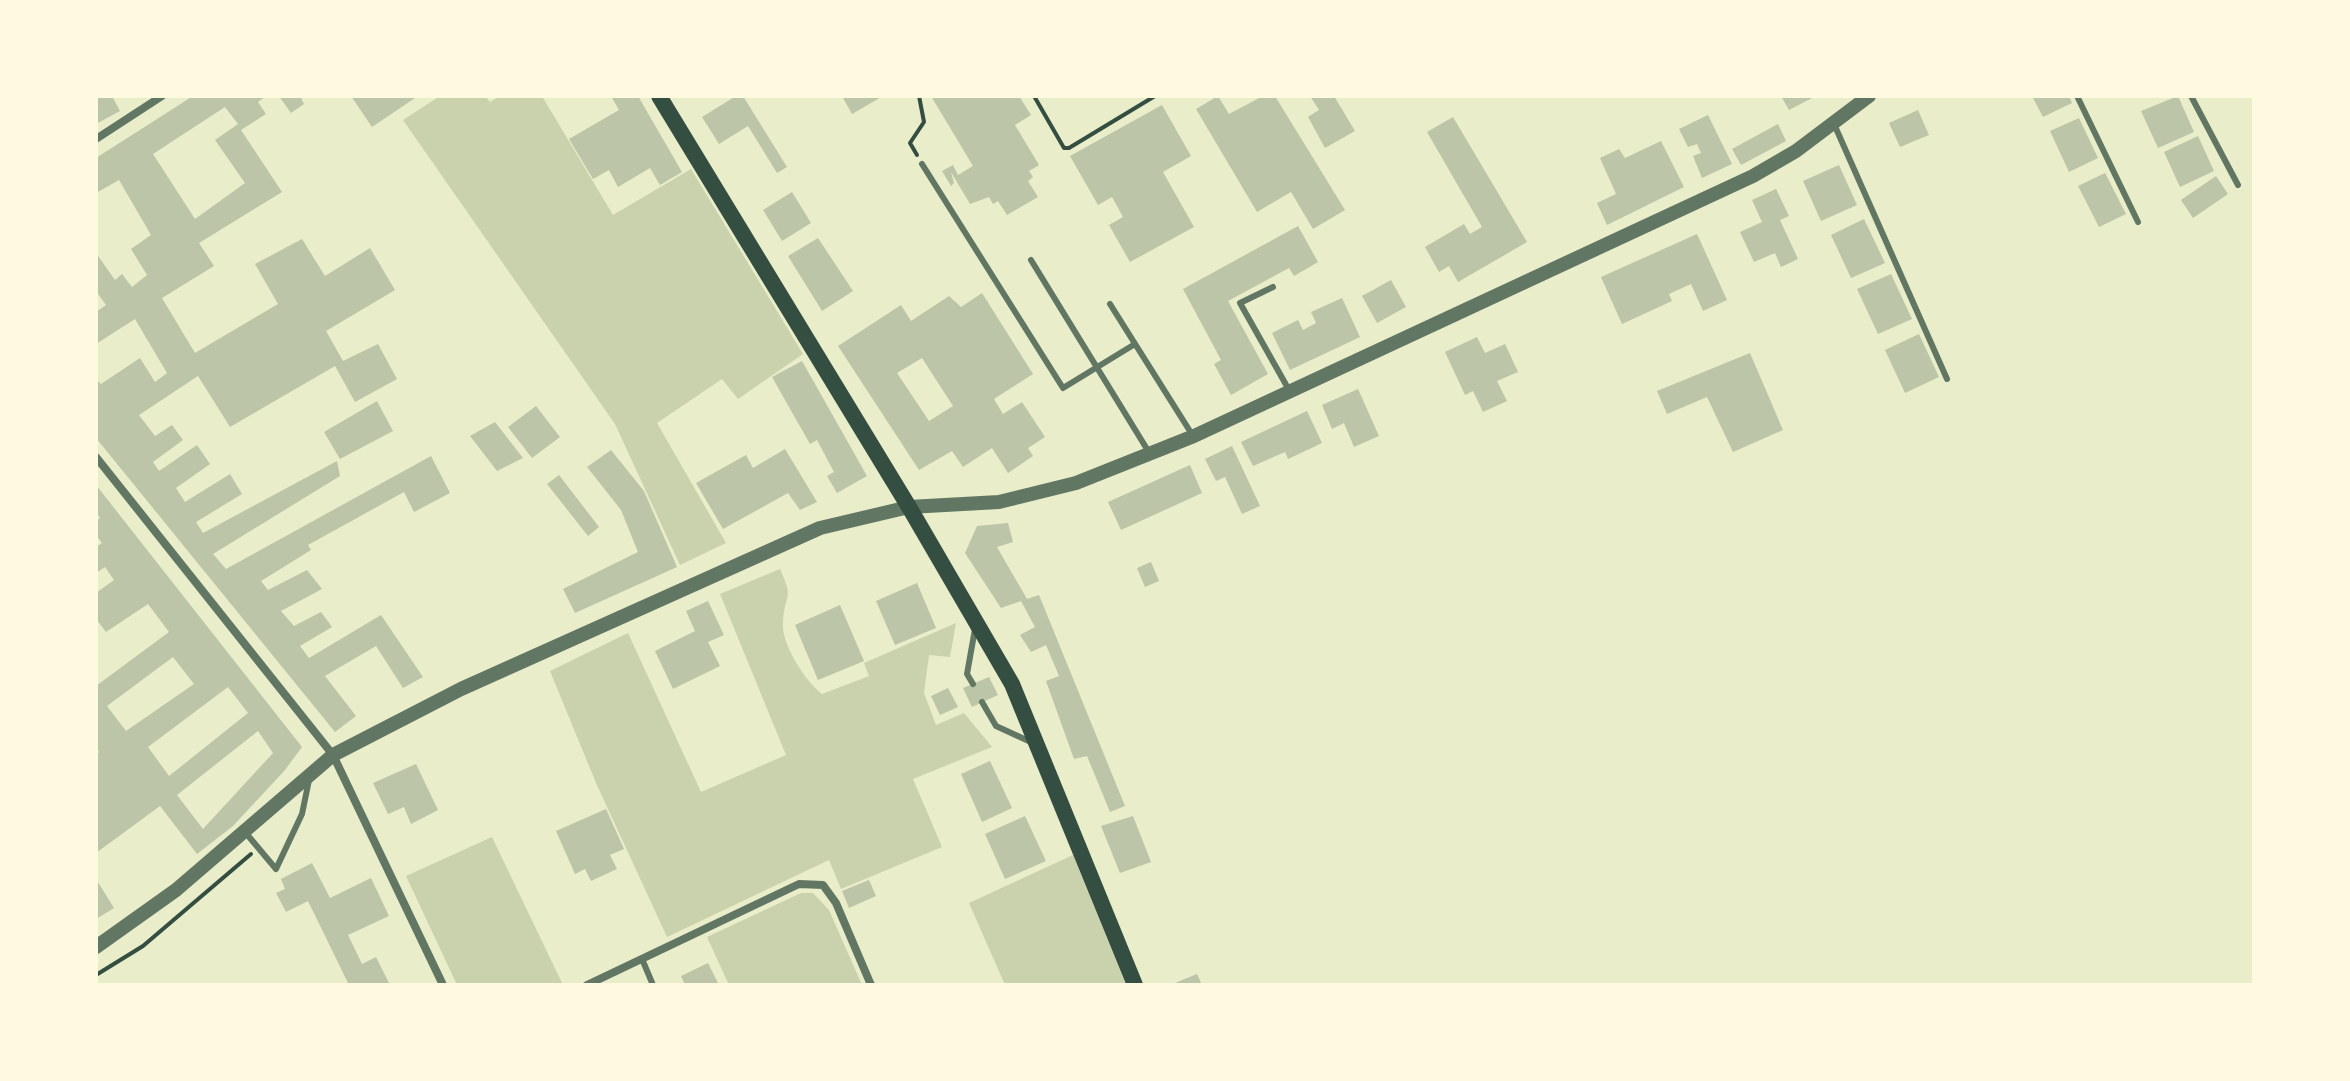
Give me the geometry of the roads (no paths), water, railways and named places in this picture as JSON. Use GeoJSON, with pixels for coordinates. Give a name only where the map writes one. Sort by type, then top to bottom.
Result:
{"type":"FeatureCollection","features":[{"type":"Feature","properties":{"kind":"main road"},"geometry":{"type":"LineString","coordinates":[[659,96],[909,507],[1012,684],[1135,985]]}},
{"type":"Feature","properties":{"kind":"street"},"geometry":{"type":"LineString","coordinates":[[96,139],[162,96]]}},
{"type":"Feature","properties":{"kind":"street"},"geometry":{"type":"LineString","coordinates":[[96,947],[176,890],[333,755],[461,689],[820,528],[909,507],[999,502],[1036,495],[1194,436],[1753,176],[1834,124],[1869,96]]}},
{"type":"Feature","properties":{"kind":"street"},"geometry":{"type":"LineString","coordinates":[[96,457],[333,755],[443,985]]}},
{"type":"Feature","properties":{"kind":"street"},"geometry":{"type":"LineString","coordinates":[[587,985],[799,884],[823,885],[836,903],[871,985]]}},
{"type":"Feature","properties":{"kind":"lane"},"geometry":{"type":"LineString","coordinates":[[2077,96],[2138,222]]}},
{"type":"Feature","properties":{"kind":"lane"},"geometry":{"type":"LineString","coordinates":[[2191,96],[2238,185]]}},
{"type":"Feature","properties":{"kind":"lane"},"geometry":{"type":"LineString","coordinates":[[1834,124],[1947,379]]}},
{"type":"Feature","properties":{"kind":"lane"},"geometry":{"type":"LineString","coordinates":[[922,164],[1063,388],[1135,344]]}},
{"type":"Feature","properties":{"kind":"lane"},"geometry":{"type":"LineString","coordinates":[[1031,260],[1150,454]]}},
{"type":"Feature","properties":{"kind":"lane"},"geometry":{"type":"LineString","coordinates":[[1273,287],[1240,303],[1290,392]]}},
{"type":"Feature","properties":{"kind":"lane"},"geometry":{"type":"LineString","coordinates":[[1110,304],[1194,436]]}},
{"type":"Feature","properties":{"kind":"lane"},"geometry":{"type":"LineString","coordinates":[[973,684],[967,674],[976,622]]}},
{"type":"Feature","properties":{"kind":"lane"},"geometry":{"type":"LineString","coordinates":[[982,702],[996,726],[1036,744]]}},
{"type":"Feature","properties":{"kind":"lane"},"geometry":{"type":"LineString","coordinates":[[245,831],[276,869],[302,814],[311,772]]}},
{"type":"Feature","properties":{"kind":"lane"},"geometry":{"type":"LineString","coordinates":[[642,959],[653,985]]}}]}
